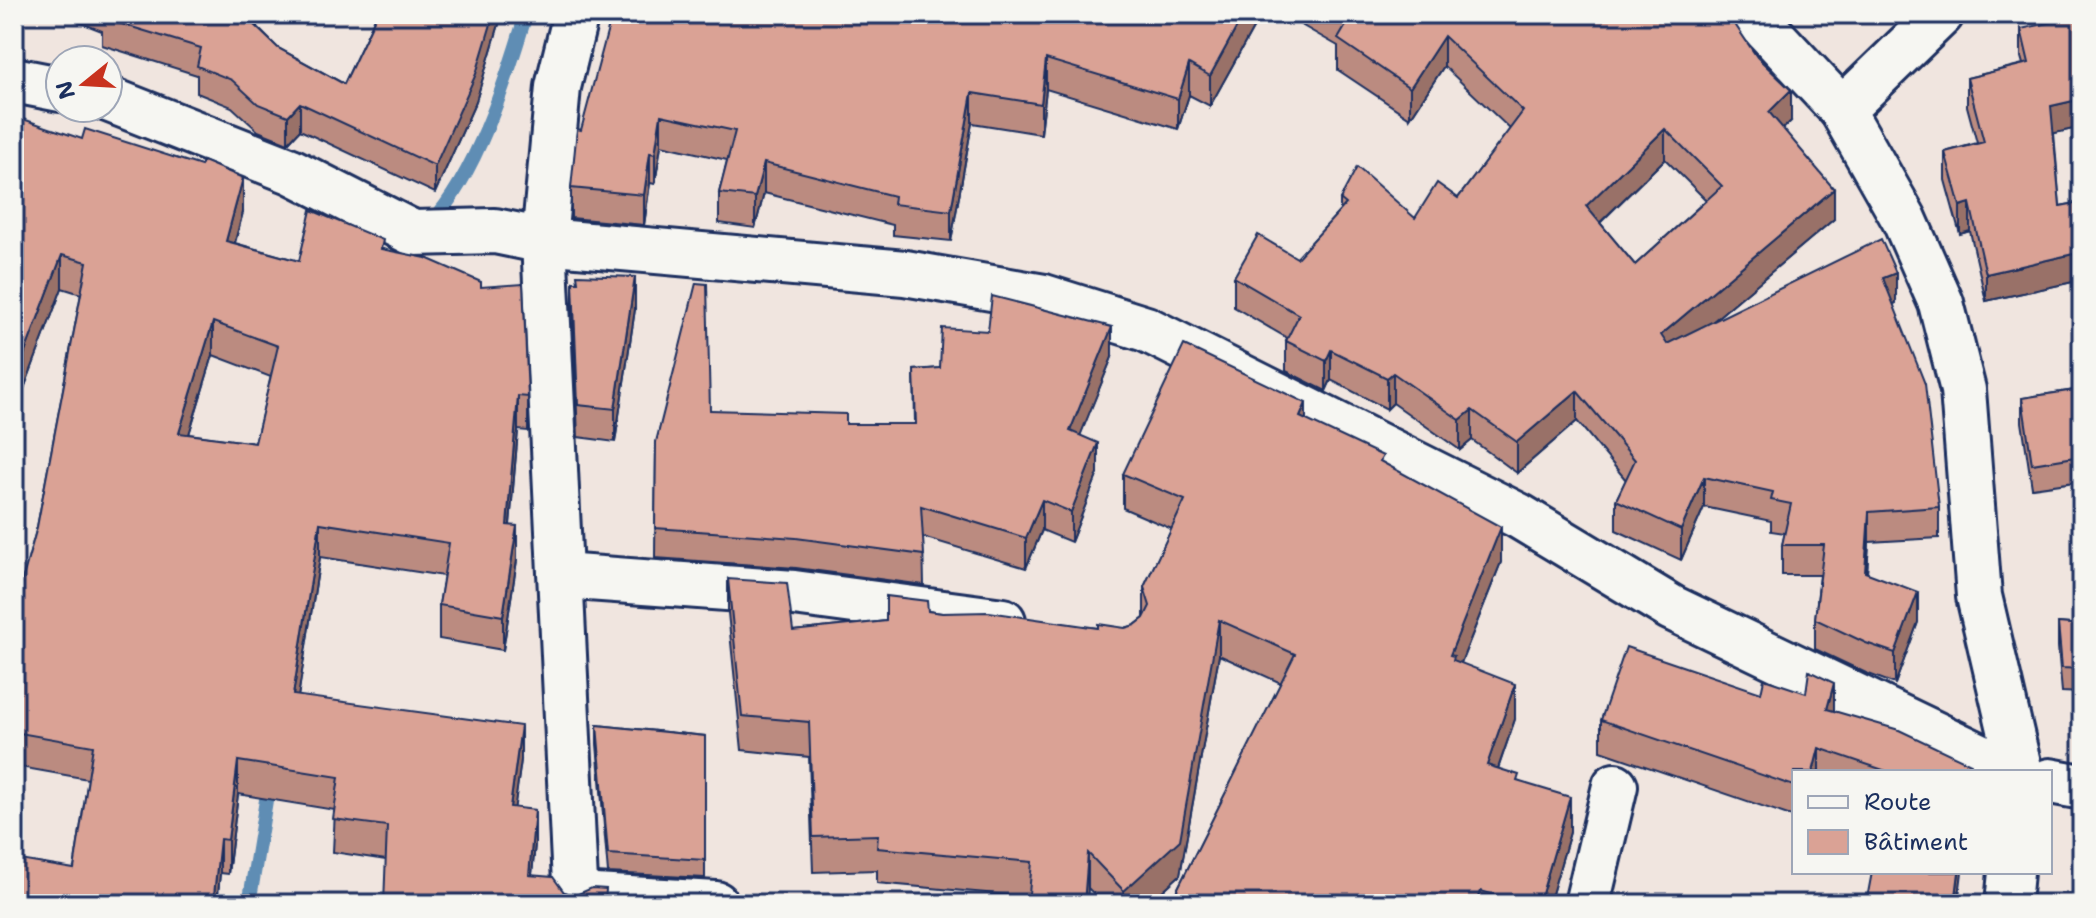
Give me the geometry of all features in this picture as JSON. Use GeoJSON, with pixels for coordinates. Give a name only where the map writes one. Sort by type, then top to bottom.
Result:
{"type":"FeatureCollection","features":[{"type":"Feature","properties":{"kind":"street"},"geometry":{"type":"LineString","coordinates":[[576,14],[558,87],[544,241],[577,900],[716,904]]}},
{"type":"Feature","properties":{"kind":"street"},"geometry":{"type":"LineString","coordinates":[[1752,14],[1842,110],[1904,219],[1941,303],[1963,390],[1979,596],[2020,770]]}},
{"type":"Feature","properties":{"kind":"street"},"geometry":{"type":"LineString","coordinates":[[1842,110],[1941,14]]}},
{"type":"Feature","properties":{"kind":"street"},"geometry":{"type":"LineString","coordinates":[[14,80],[44,86]]}},
{"type":"Feature","properties":{"kind":"street"},"geometry":{"type":"LineString","coordinates":[[124,105],[200,132],[291,171],[413,233],[495,231],[544,241],[905,273],[1044,297],[1146,329],[1519,516],[1672,608],[2010,770]]}},
{"type":"Feature","properties":{"kind":"street"},"geometry":{"type":"LineString","coordinates":[[561,576],[794,593],[1046,626]]}},
{"type":"Feature","properties":{"kind":"street"},"geometry":{"type":"LineString","coordinates":[[2052,781],[2082,787]]}},
{"type":"Feature","properties":{"kind":"street"},"geometry":{"type":"LineString","coordinates":[[1587,904],[1615,786]]}},
{"type":"Feature","properties":{"kind":"street"},"geometry":{"type":"LineString","coordinates":[[2008,904],[2011,874]]}},
{"type":"Feature","properties":{"kind":"building"},"geometry":{"type":"Polygon","coordinates":[[[103,14],[255,14],[253,24],[278,48],[344,84],[377,14],[494,14],[476,74],[435,166],[300,103],[288,116],[258,104],[232,80],[197,66],[201,48],[102,18],[103,14]]]}},
{"type":"Feature","properties":{"kind":"building"},"geometry":{"type":"Polygon","coordinates":[[[612,14],[1244,14],[1210,76],[1189,64],[1178,99],[1046,59],[1041,104],[972,93],[951,211],[893,204],[894,196],[764,163],[755,197],[719,193],[735,131],[661,115],[655,154],[650,153],[644,195],[571,188],[577,129],[581,130],[612,14]]]}},
{"type":"Feature","properties":{"kind":"building"},"geometry":{"type":"Polygon","coordinates":[[[1335,14],[1660,14],[1664,17],[1667,14],[1728,14],[1757,57],[1791,90],[1769,112],[1834,189],[1661,335],[1667,344],[1881,239],[1896,273],[1883,278],[1925,384],[1939,507],[1869,512],[1865,572],[1918,592],[1895,653],[1815,619],[1824,545],[1782,545],[1791,504],[1771,500],[1773,492],[1704,477],[1681,530],[1616,500],[1635,460],[1577,391],[1517,442],[1472,410],[1460,420],[1393,373],[1387,378],[1331,350],[1326,361],[1286,341],[1299,315],[1234,277],[1258,235],[1297,258],[1346,204],[1340,199],[1357,167],[1415,218],[1437,183],[1458,198],[1523,111],[1444,36],[1410,88],[1338,39],[1348,22],[1335,14]],[[1665,129],[1586,206],[1635,265],[1722,186],[1665,129]]]}},
{"type":"Feature","properties":{"kind":"building"},"geometry":{"type":"Polygon","coordinates":[[[2082,16],[2082,99],[2051,106],[2060,206],[2082,202],[2082,252],[1986,274],[1970,203],[1960,206],[1945,152],[1984,142],[1967,78],[2029,63],[2021,29],[2082,16]]]}},
{"type":"Feature","properties":{"kind":"building"},"geometry":{"type":"Polygon","coordinates":[[[14,116],[82,139],[85,129],[201,166],[203,161],[243,178],[226,241],[299,261],[311,210],[383,240],[381,249],[426,258],[481,282],[481,287],[523,284],[528,397],[518,396],[507,525],[517,526],[503,616],[439,605],[449,543],[320,523],[293,695],[521,726],[510,807],[535,810],[529,875],[553,877],[564,892],[576,895],[592,888],[606,889],[605,904],[384,904],[387,826],[333,819],[339,777],[238,761],[228,840],[220,839],[213,904],[14,904],[14,859],[74,869],[93,746],[14,732],[14,599],[17,599],[37,527],[87,262],[62,255],[14,381],[14,116]],[[213,322],[179,433],[255,443],[278,346],[213,322]]]}},
{"type":"Feature","properties":{"kind":"building"},"geometry":{"type":"Polygon","coordinates":[[[577,275],[635,277],[615,409],[578,405],[573,282],[578,282],[577,275]]]}},
{"type":"Feature","properties":{"kind":"building"},"geometry":{"type":"Polygon","coordinates":[[[696,283],[707,284],[710,410],[846,414],[846,424],[916,424],[914,370],[940,368],[942,328],[988,331],[992,296],[1112,327],[1070,431],[1098,443],[1071,512],[1042,500],[1026,538],[921,506],[924,555],[796,538],[655,528],[656,442],[696,283]]]}},
{"type":"Feature","properties":{"kind":"building"},"geometry":{"type":"Polygon","coordinates":[[[1184,345],[1306,403],[1300,417],[1383,456],[1380,461],[1501,527],[1450,655],[1454,656],[1453,660],[1515,684],[1487,765],[1519,775],[1517,781],[1570,797],[1539,904],[1525,904],[1481,891],[1477,904],[1170,904],[1295,654],[1219,620],[1180,840],[1124,891],[1088,853],[1084,904],[1028,904],[1032,862],[877,848],[878,835],[813,837],[809,722],[742,716],[728,579],[787,583],[793,631],[886,621],[886,596],[927,601],[928,611],[942,613],[989,612],[1098,628],[1098,624],[1125,628],[1135,625],[1144,618],[1150,606],[1144,587],[1185,500],[1123,474],[1184,345]]]}},
{"type":"Feature","properties":{"kind":"building"},"geometry":{"type":"Polygon","coordinates":[[[2082,389],[2082,511],[2075,457],[2032,464],[2022,398],[2082,389]]]}},
{"type":"Feature","properties":{"kind":"building"},"geometry":{"type":"Polygon","coordinates":[[[2058,623],[2082,625],[2082,669],[2062,668],[2058,623]]]}},
{"type":"Feature","properties":{"kind":"building"},"geometry":{"type":"Polygon","coordinates":[[[1626,647],[1761,693],[1764,679],[1806,693],[1809,671],[1834,683],[1827,709],[1899,730],[1971,764],[1970,770],[1883,770],[1819,748],[1814,770],[1792,770],[1792,785],[1601,720],[1626,647]]]}},
{"type":"Feature","properties":{"kind":"building"},"geometry":{"type":"Polygon","coordinates":[[[597,725],[705,736],[705,860],[608,854],[597,725]]]}},
{"type":"Feature","properties":{"kind":"building"},"geometry":{"type":"Polygon","coordinates":[[[1872,874],[1959,874],[1955,904],[1866,904],[1872,874]]]}},
{"type":"Feature","properties":{"kind":"waterway"},"geometry":{"type":"LineString","coordinates":[[430,224],[447,204],[476,153],[526,14]]}},
{"type":"Feature","properties":{"kind":"waterway"},"geometry":{"type":"LineString","coordinates":[[249,904],[269,782]]}}]}
